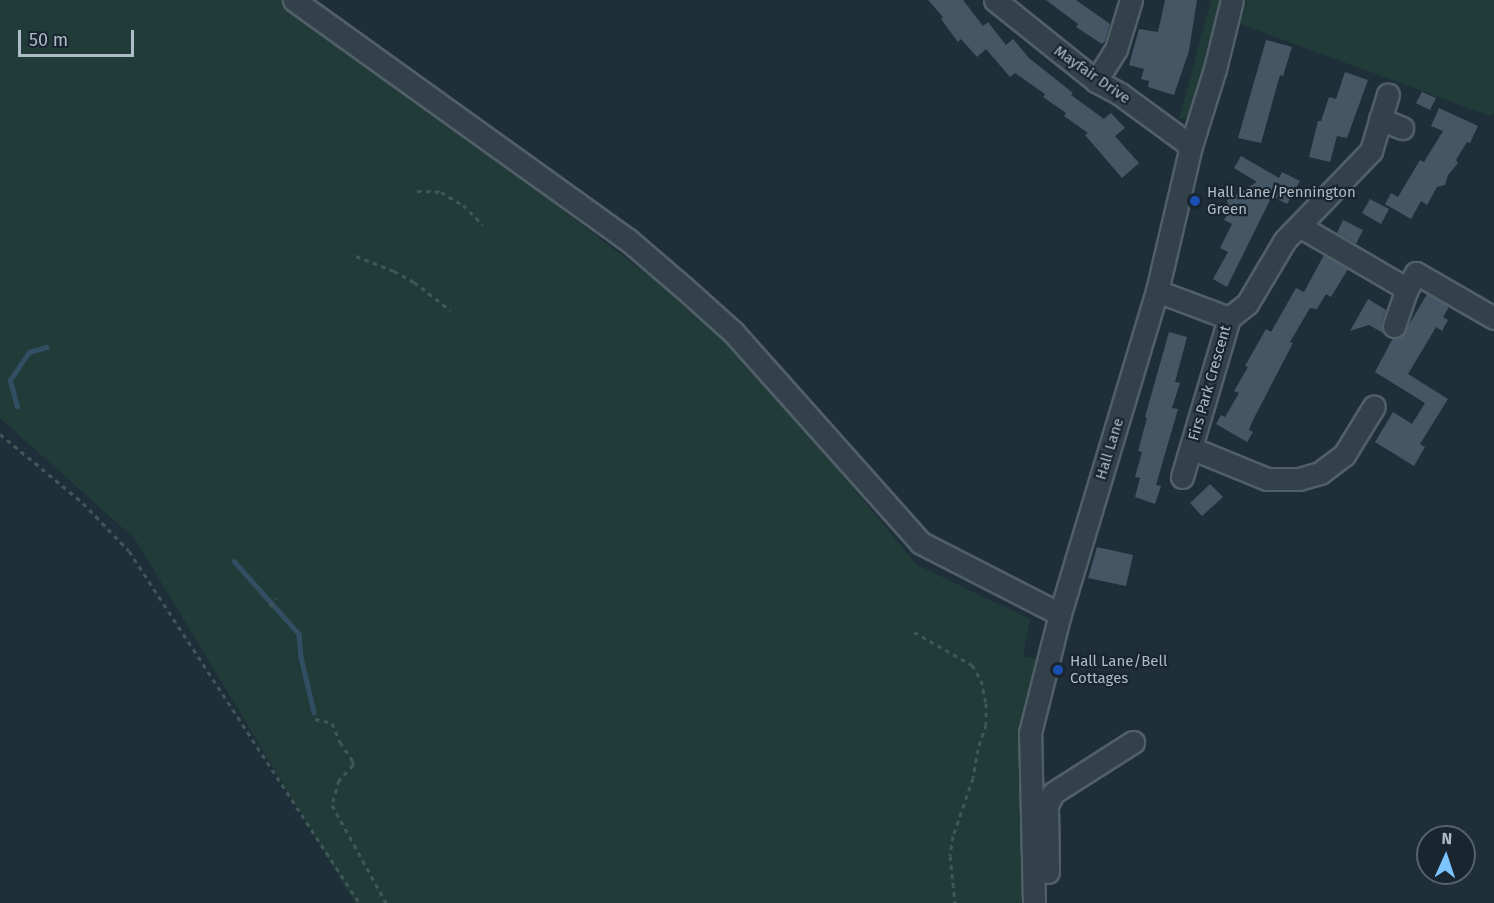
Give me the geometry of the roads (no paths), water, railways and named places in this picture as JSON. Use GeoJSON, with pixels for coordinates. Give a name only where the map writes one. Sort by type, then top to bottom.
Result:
{"type":"FeatureCollection","features":[{"type":"Feature","properties":{"kind":"street"},"geometry":{"type":"LineString","coordinates":[[294,0],[627,239],[683,287],[734,333],[921,543],[932,551],[1060,614]]}},
{"type":"Feature","properties":{"kind":"street","name":"Mayfair Drive"},"geometry":{"type":"LineString","coordinates":[[996,0],[1096,81],[1120,94],[1191,146]]}},
{"type":"Feature","properties":{"kind":"street"},"geometry":{"type":"LineString","coordinates":[[1096,81],[1116,49],[1131,0]]}},
{"type":"Feature","properties":{"kind":"street","name":"Hall Lane"},"geometry":{"type":"LineString","coordinates":[[1034,903],[1030,733],[1060,614],[1157,291],[1191,146],[1215,69],[1232,0]]}},
{"type":"Feature","properties":{"kind":"street","name":"Firs Park Crescent"},"geometry":{"type":"LineString","coordinates":[[1182,477],[1229,318],[1247,304],[1286,240],[1301,227],[1371,151],[1388,94]]}},
{"type":"Feature","properties":{"kind":"street"},"geometry":{"type":"LineString","coordinates":[[1380,119],[1401,128]]}},
{"type":"Feature","properties":{"kind":"street"},"geometry":{"type":"LineString","coordinates":[[1301,227],[1407,289]]}},
{"type":"Feature","properties":{"kind":"street"},"geometry":{"type":"LineString","coordinates":[[1394,326],[1407,289],[1416,273],[1494,318]]}},
{"type":"Feature","properties":{"kind":"street","name":"Firs Park Crescent"},"geometry":{"type":"LineString","coordinates":[[1157,291],[1229,318]]}},
{"type":"Feature","properties":{"kind":"street","name":"Firs Park Crescent"},"geometry":{"type":"LineString","coordinates":[[1191,447],[1267,478],[1281,481],[1320,472],[1344,455],[1374,406]]}},
{"type":"Feature","properties":{"kind":"street"},"geometry":{"type":"LineString","coordinates":[[1049,903],[1047,805],[1053,793],[1133,742]]}},
{"type":"Feature","properties":{"kind":"waterway"},"geometry":{"type":"LineString","coordinates":[[17,407],[10,380],[29,352],[46,347]]}},
{"type":"Feature","properties":{"kind":"waterway"},"geometry":{"type":"LineString","coordinates":[[234,561],[299,634],[301,657],[314,712]]}},
{"type":"Feature","properties":{"kind":"place","name":"Hall Lane/Pennington Green"},"geometry":{"type":"Point","coordinates":[1195,201]}},
{"type":"Feature","properties":{"kind":"place","name":"Hall Lane/Bell Cottages"},"geometry":{"type":"Point","coordinates":[1058,670]}}]}
